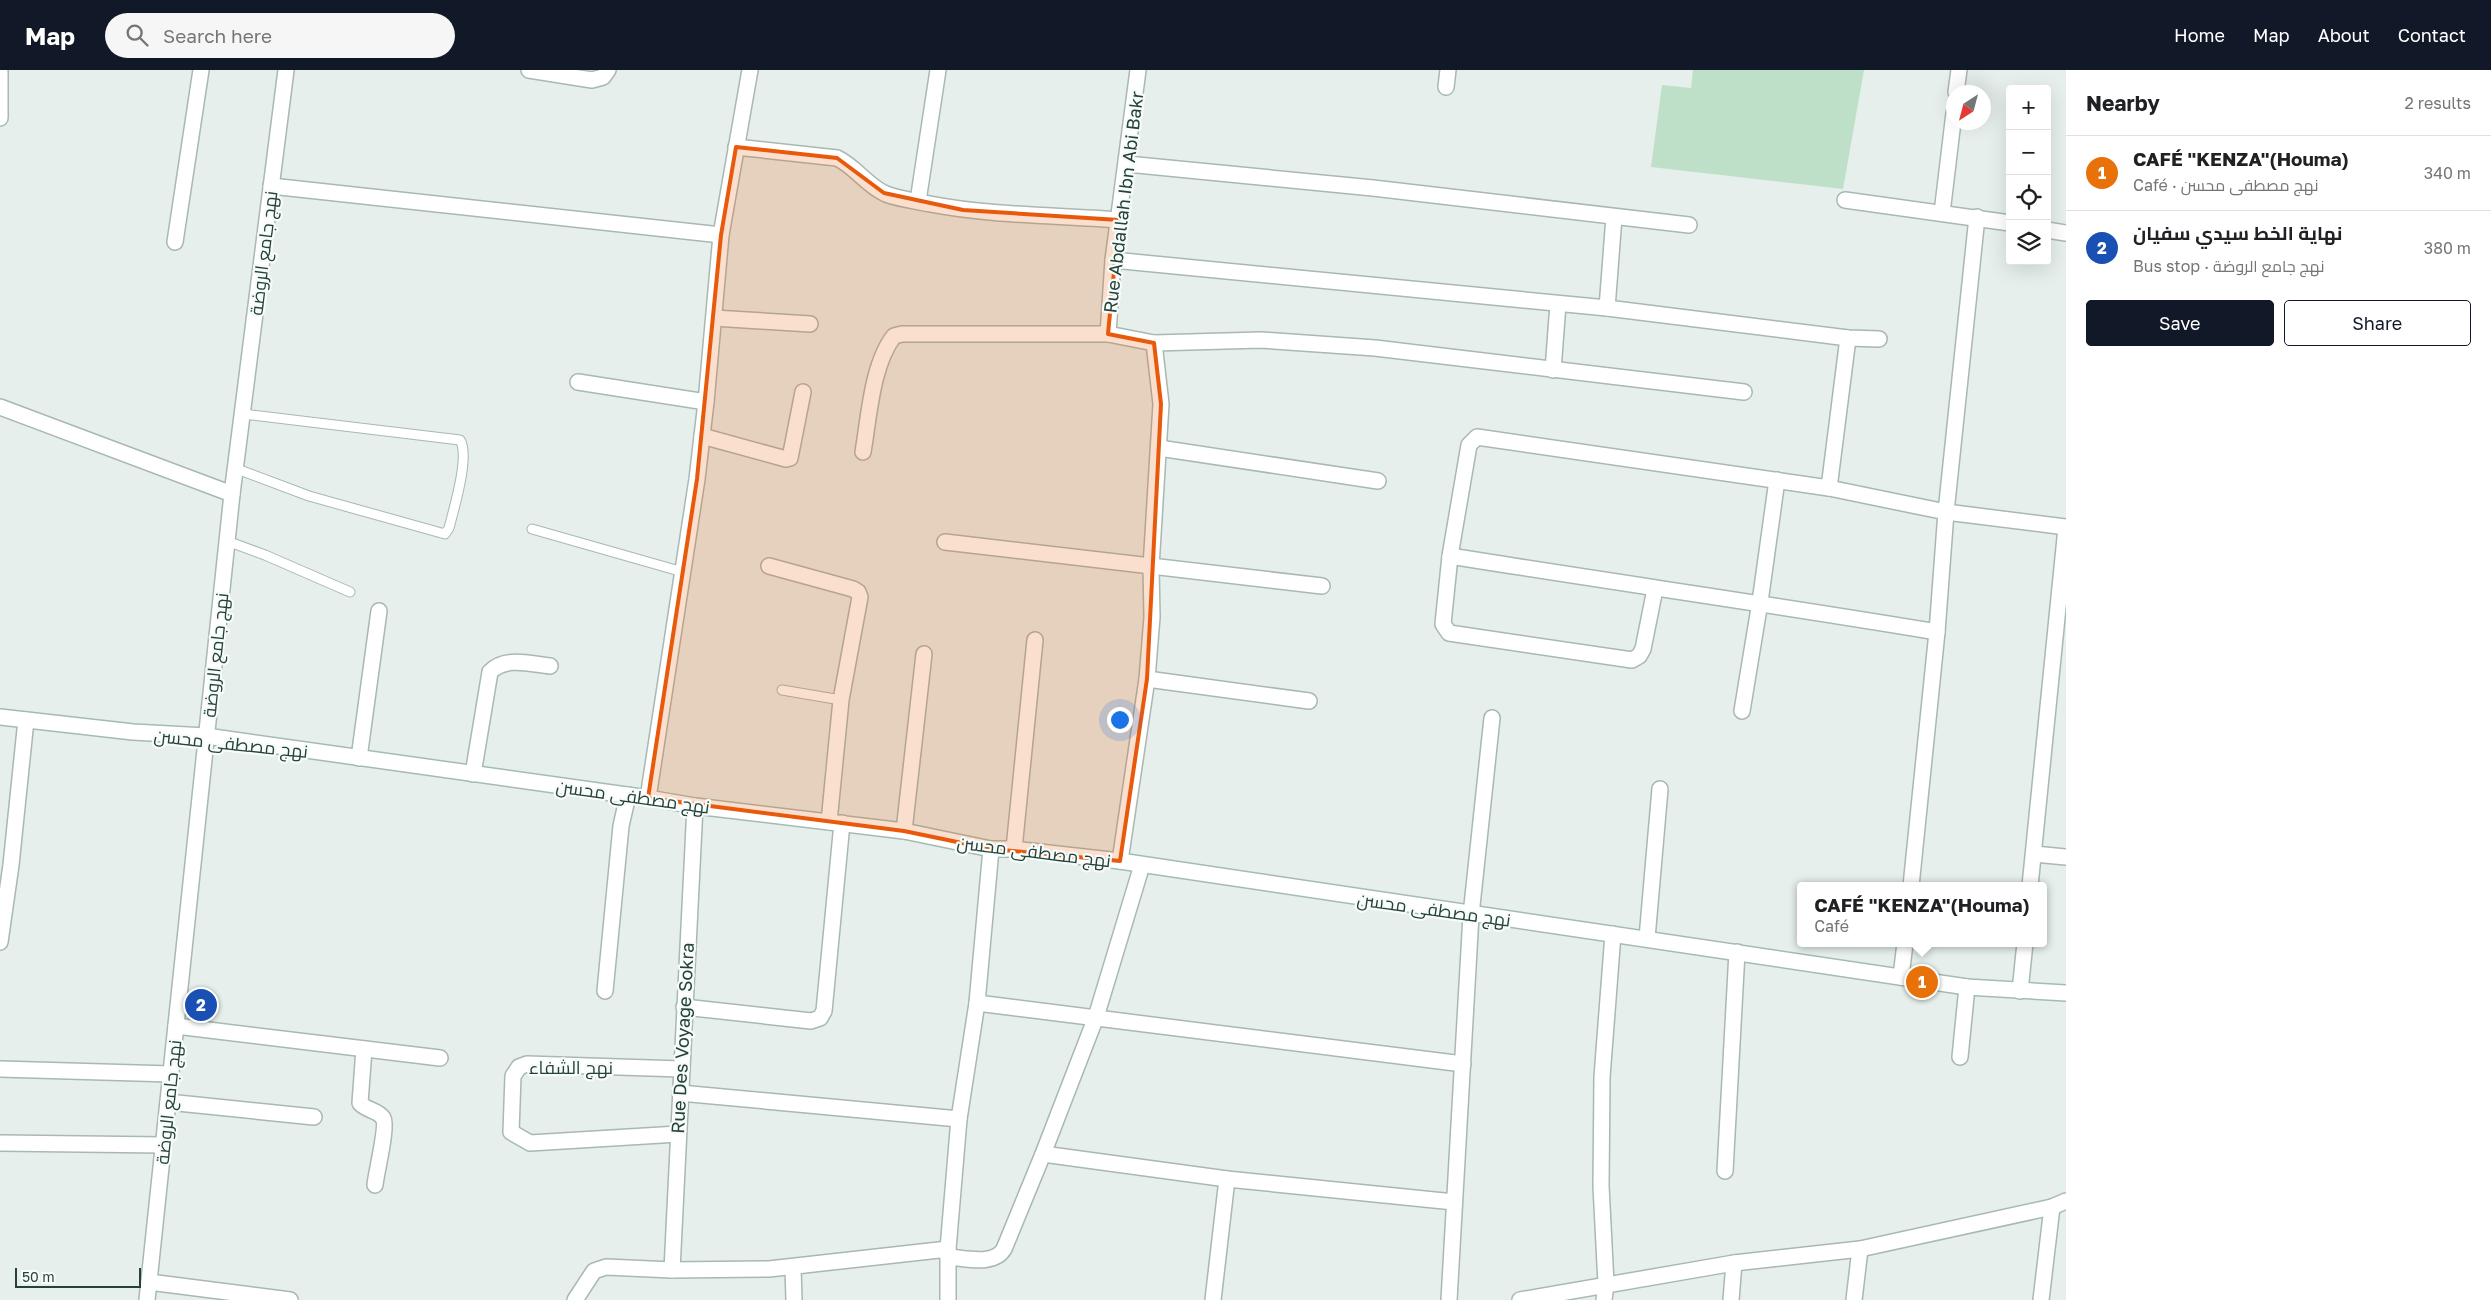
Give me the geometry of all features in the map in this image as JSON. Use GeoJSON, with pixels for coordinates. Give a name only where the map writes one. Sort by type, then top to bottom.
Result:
{"type":"FeatureCollection","features":[{"type":"Feature","properties":{"kind":"street"},"geometry":{"type":"LineString","coordinates":[[176,242],[201,70]]}},
{"type":"Feature","properties":{"kind":"street","name":"نهج جامع الروضة"},"geometry":{"type":"LineString","coordinates":[[147,1300],[232,494],[237,469],[286,70]]}},
{"type":"Feature","properties":{"kind":"street"},"geometry":{"type":"LineString","coordinates":[[529,70],[592,80],[603,77],[608,70]]}},
{"type":"Feature","properties":{"kind":"street"},"geometry":{"type":"LineString","coordinates":[[648,798],[702,436],[721,235],[750,70]]}},
{"type":"Feature","properties":{"kind":"street"},"geometry":{"type":"LineString","coordinates":[[918,201],[938,70]]}},
{"type":"Feature","properties":{"kind":"street","name":"Rue Abdallah Ibn Abi Bakr"},"geometry":{"type":"LineString","coordinates":[[1108,334],[1113,260],[1138,70]]}},
{"type":"Feature","properties":{"kind":"street"},"geometry":{"type":"LineString","coordinates":[[1446,87],[1448,70]]}},
{"type":"Feature","properties":{"kind":"street"},"geometry":{"type":"LineString","coordinates":[[1957,85],[1958,70]]}},
{"type":"Feature","properties":{"kind":"street"},"geometry":{"type":"LineString","coordinates":[[0,72],[0,118]]}},
{"type":"Feature","properties":{"kind":"street"},"geometry":{"type":"LineString","coordinates":[[1942,213],[1952,130]]}},
{"type":"Feature","properties":{"kind":"street"},"geometry":{"type":"LineString","coordinates":[[736,147],[837,158],[852,166],[884,193],[963,210],[1012,215],[1057,215],[1119,220]]}},
{"type":"Feature","properties":{"kind":"street"},"geometry":{"type":"LineString","coordinates":[[1127,164],[1373,188],[1689,225]]}},
{"type":"Feature","properties":{"kind":"street"},"geometry":{"type":"LineString","coordinates":[[271,186],[721,235]]}},
{"type":"Feature","properties":{"kind":"street"},"geometry":{"type":"LineString","coordinates":[[1845,200],[2006,222]]}},
{"type":"Feature","properties":{"kind":"street"},"geometry":{"type":"LineString","coordinates":[[1607,308],[1614,216]]}},
{"type":"Feature","properties":{"kind":"street"},"geometry":{"type":"LineString","coordinates":[[1911,882],[1938,632],[1946,512],[1977,217]]}},
{"type":"Feature","properties":{"kind":"street"},"geometry":{"type":"LineString","coordinates":[[2051,231],[2066,233]]}},
{"type":"Feature","properties":{"kind":"street"},"geometry":{"type":"LineString","coordinates":[[1113,260],[1607,308],[1848,338],[1879,339]]}},
{"type":"Feature","properties":{"kind":"street"},"geometry":{"type":"LineString","coordinates":[[1554,370],[1558,304]]}},
{"type":"Feature","properties":{"kind":"street"},"geometry":{"type":"LineString","coordinates":[[714,318],[810,324]]}},
{"type":"Feature","properties":{"kind":"street"},"geometry":{"type":"LineString","coordinates":[[863,452],[875,383],[884,350],[894,336],[1108,334],[1154,344],[1261,340],[1375,348],[1744,392]]}},
{"type":"Feature","properties":{"kind":"street"},"geometry":{"type":"LineString","coordinates":[[1828,488],[1848,338]]}},
{"type":"Feature","properties":{"kind":"street"},"geometry":{"type":"LineString","coordinates":[[1120,861],[1147,679],[1152,617],[1151,567],[1160,448],[1161,404],[1154,344]]}},
{"type":"Feature","properties":{"kind":"street"},"geometry":{"type":"LineString","coordinates":[[578,382],[706,402]]}},
{"type":"Feature","properties":{"kind":"street"},"geometry":{"type":"LineString","coordinates":[[702,436],[786,459],[790,458],[803,392]]}},
{"type":"Feature","properties":{"kind":"street"},"geometry":{"type":"LineString","coordinates":[[0,407],[232,494]]}},
{"type":"Feature","properties":{"kind":"street"},"geometry":{"type":"LineString","coordinates":[[1655,589],[1643,649],[1639,656],[1632,660],[1449,633],[1443,624],[1450,556],[1469,445],[1477,437],[1777,480],[1828,488],[1946,512],[2066,528],[2030,882]]}},
{"type":"Feature","properties":{"kind":"street"},"geometry":{"type":"LineString","coordinates":[[1160,448],[1378,481]]}},
{"type":"Feature","properties":{"kind":"street"},"geometry":{"type":"LineString","coordinates":[[1742,711],[1777,480]]}},
{"type":"Feature","properties":{"kind":"street"},"geometry":{"type":"LineString","coordinates":[[944,542],[1322,586]]}},
{"type":"Feature","properties":{"kind":"street"},"geometry":{"type":"LineString","coordinates":[[1450,556],[1655,589],[1760,602],[1938,632]]}},
{"type":"Feature","properties":{"kind":"street"},"geometry":{"type":"LineString","coordinates":[[684,1007],[811,1021],[820,1018],[824,1011],[841,700],[860,597],[858,592],[769,566]]}},
{"type":"Feature","properties":{"kind":"street"},"geometry":{"type":"LineString","coordinates":[[359,758],[379,611]]}},
{"type":"Feature","properties":{"kind":"street"},"geometry":{"type":"LineString","coordinates":[[1014,849],[1035,640]]}},
{"type":"Feature","properties":{"kind":"street"},"geometry":{"type":"LineString","coordinates":[[904,831],[924,654]]}},
{"type":"Feature","properties":{"kind":"street"},"geometry":{"type":"LineString","coordinates":[[473,774],[490,672],[497,665],[509,662],[550,666]]}},
{"type":"Feature","properties":{"kind":"street"},"geometry":{"type":"LineString","coordinates":[[1147,679],[1309,701]]}},
{"type":"Feature","properties":{"kind":"street","name":"نهج مصطفى محسن"},"geometry":{"type":"LineString","coordinates":[[0,717],[133,732],[206,736],[695,806],[904,831],[991,849],[1014,849],[1120,861],[1471,915],[1647,938],[1967,987],[2066,993]]}},
{"type":"Feature","properties":{"kind":"street"},"geometry":{"type":"LineString","coordinates":[[1449,1300],[1471,915],[1492,718]]}},
{"type":"Feature","properties":{"kind":"street"},"geometry":{"type":"LineString","coordinates":[[0,942],[11,865],[26,720]]}},
{"type":"Feature","properties":{"kind":"street"},"geometry":{"type":"LineString","coordinates":[[1647,938],[1660,789]]}},
{"type":"Feature","properties":{"kind":"street"},"geometry":{"type":"LineString","coordinates":[[606,991],[620,826],[628,795]]}},
{"type":"Feature","properties":{"kind":"street","name":"Rue Des Voyage Sokra"},"geometry":{"type":"LineString","coordinates":[[672,1270],[695,806]]}},
{"type":"Feature","properties":{"kind":"street"},"geometry":{"type":"LineString","coordinates":[[948,1300],[948,1253],[959,1119],[977,1003],[991,849]]}},
{"type":"Feature","properties":{"kind":"street"},"geometry":{"type":"LineString","coordinates":[[2034,854],[2066,857]]}},
{"type":"Feature","properties":{"kind":"street"},"geometry":{"type":"LineString","coordinates":[[575,1300],[594,1271],[599,1268],[672,1270],[793,1268],[948,1253],[992,1260],[1000,1256],[1043,1154],[1096,1017],[1142,865]]}},
{"type":"Feature","properties":{"kind":"street"},"geometry":{"type":"LineString","coordinates":[[1604,1300],[1606,1284],[1601,1186],[1602,1077],[1613,934]]}},
{"type":"Feature","properties":{"kind":"street"},"geometry":{"type":"LineString","coordinates":[[1901,977],[1905,947]]}},
{"type":"Feature","properties":{"kind":"street"},"geometry":{"type":"LineString","coordinates":[[2020,991],[2025,947]]}},
{"type":"Feature","properties":{"kind":"street"},"geometry":{"type":"LineString","coordinates":[[1726,1171],[1737,952]]}},
{"type":"Feature","properties":{"kind":"street"},"geometry":{"type":"LineString","coordinates":[[1960,1057],[1967,987]]}},
{"type":"Feature","properties":{"kind":"street"},"geometry":{"type":"LineString","coordinates":[[977,1003],[1463,1064]]}},
{"type":"Feature","properties":{"kind":"street"},"geometry":{"type":"LineString","coordinates":[[176,1026],[440,1058]]}},
{"type":"Feature","properties":{"kind":"street"},"geometry":{"type":"LineString","coordinates":[[364,1048],[360,1102],[363,1106],[379,1114],[384,1124],[375,1185]]}},
{"type":"Feature","properties":{"kind":"street","name":"نهج الشفاء"},"geometry":{"type":"LineString","coordinates":[[678,1134],[530,1143],[511,1132],[513,1076],[519,1067],[528,1064],[681,1069]]}},
{"type":"Feature","properties":{"kind":"street"},"geometry":{"type":"LineString","coordinates":[[0,1069],[171,1074]]}},
{"type":"Feature","properties":{"kind":"street"},"geometry":{"type":"LineString","coordinates":[[680,1093],[959,1119]]}},
{"type":"Feature","properties":{"kind":"street"},"geometry":{"type":"LineString","coordinates":[[168,1102],[314,1116]]}},
{"type":"Feature","properties":{"kind":"street"},"geometry":{"type":"LineString","coordinates":[[0,1143],[163,1146]]}},
{"type":"Feature","properties":{"kind":"street"},"geometry":{"type":"LineString","coordinates":[[1043,1154],[1228,1179],[1454,1202]]}},
{"type":"Feature","properties":{"kind":"street"},"geometry":{"type":"LineString","coordinates":[[1213,1300],[1228,1179]]}},
{"type":"Feature","properties":{"kind":"street"},"geometry":{"type":"LineString","coordinates":[[1520,1300],[1734,1263],[1860,1250],[2059,1204],[2042,1300]]}},
{"type":"Feature","properties":{"kind":"street"},"geometry":{"type":"LineString","coordinates":[[1854,1300],[1860,1250]]}},
{"type":"Feature","properties":{"kind":"street"},"geometry":{"type":"LineString","coordinates":[[1731,1300],[1734,1263]]}},
{"type":"Feature","properties":{"kind":"street"},"geometry":{"type":"LineString","coordinates":[[793,1268],[794,1300]]}},
{"type":"Feature","properties":{"kind":"street"},"geometry":{"type":"LineString","coordinates":[[149,1282],[290,1300]]}},
{"type":"Feature","properties":{"kind":"lane"},"geometry":{"type":"LineString","coordinates":[[237,469],[308,496],[445,534],[450,528],[461,474],[464,446],[460,440],[243,414]]}},
{"type":"Feature","properties":{"kind":"lane"},"geometry":{"type":"LineString","coordinates":[[532,529],[683,572]]}},
{"type":"Feature","properties":{"kind":"lane"},"geometry":{"type":"LineString","coordinates":[[227,542],[264,555],[350,592]]}},
{"type":"Feature","properties":{"kind":"lane"},"geometry":{"type":"LineString","coordinates":[[782,690],[841,700]]}},
{"type":"Feature","properties":{"kind":"highlighted area"},"geometry":{"type":"Polygon","coordinates":[[[736,147],[837,158],[884,193],[963,210],[1119,220],[1108,334],[1154,343],[1161,404],[1147,679],[1120,861],[991,849],[904,831],[648,798],[697,479],[721,235],[736,147]]]}},
{"type":"Feature","properties":{"kind":"green space"},"geometry":{"type":"Polygon","coordinates":[[[1693,70],[1864,70],[1843,189],[1651,167],[1662,85],[1691,88],[1693,70]]]}},
{"type":"Feature","properties":{"kind":"place","name":"CAFÉ \"KENZA\"(Houma)"},"geometry":{"type":"Point","coordinates":[1922,982]}},
{"type":"Feature","properties":{"kind":"place","name":"نهاية الخط سيدي سفيان"},"geometry":{"type":"Point","coordinates":[201,1005]}}]}
